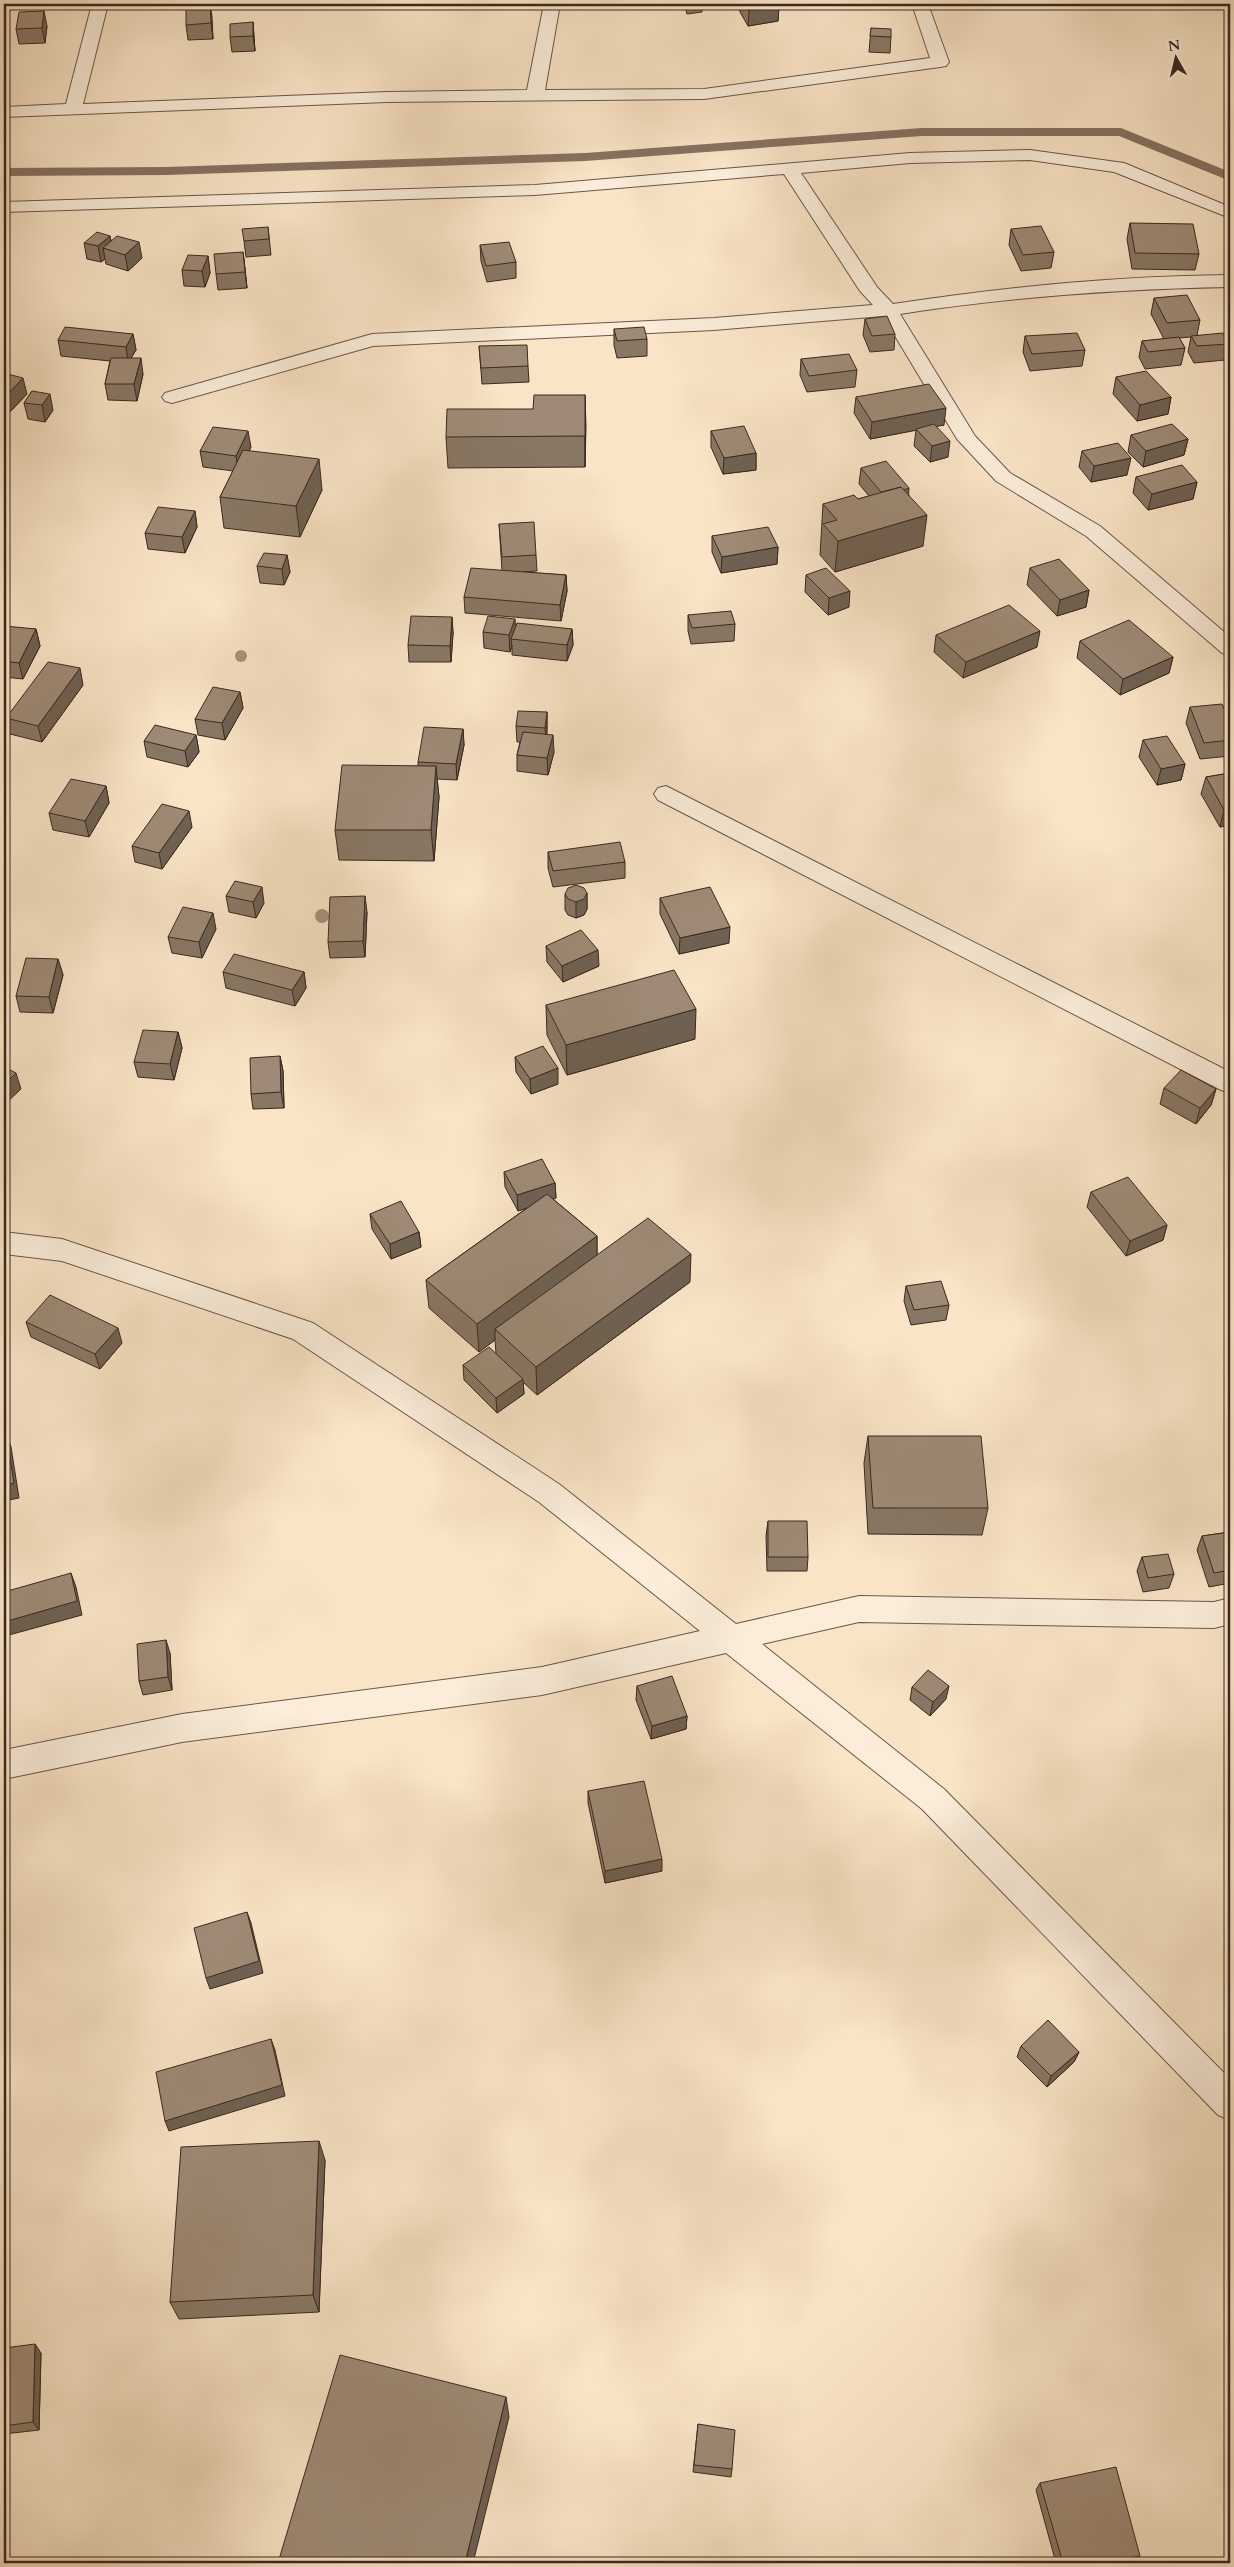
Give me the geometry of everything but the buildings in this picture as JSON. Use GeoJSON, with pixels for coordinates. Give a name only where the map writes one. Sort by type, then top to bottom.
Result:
{"type":"FeatureCollection","features":[{"type":"Feature","properties":{"kind":"street"},"geometry":{"type":"LineString","coordinates":[[73,110],[100,4]]}},
{"type":"Feature","properties":{"kind":"street"},"geometry":{"type":"LineString","coordinates":[[535,96],[552,4]]}},
{"type":"Feature","properties":{"kind":"street"},"geometry":{"type":"LineString","coordinates":[[4,112],[387,98],[704,94],[940,62],[920,4]]}},
{"type":"Feature","properties":{"kind":"street"},"geometry":{"type":"LineString","coordinates":[[4,207],[535,190],[910,158],[1030,155],[1118,167],[1230,213]]}},
{"type":"Feature","properties":{"kind":"street"},"geometry":{"type":"LineString","coordinates":[[789,168],[870,291],[888,310],[967,439],[1003,477],[1093,531],[1230,648]]}},
{"type":"Feature","properties":{"kind":"street"},"geometry":{"type":"LineString","coordinates":[[172,397],[372,340],[548,330],[714,324],[888,310],[987,295],[1149,283],[1227,286]]}},
{"type":"Feature","properties":{"kind":"street"},"geometry":{"type":"LineString","coordinates":[[666,794],[1230,1082]]}},
{"type":"Feature","properties":{"kind":"street"},"geometry":{"type":"LineString","coordinates":[[4,1244],[62,1250],[303,1331],[549,1492],[933,1799],[1230,2103]]}},
{"type":"Feature","properties":{"kind":"street"},"geometry":{"type":"LineString","coordinates":[[4,1765],[182,1728],[542,1681],[858,1609],[1214,1615],[1230,1611]]}},
{"type":"Feature","properties":{"kind":"waterway"},"geometry":{"type":"LineString","coordinates":[[4,172],[166,171],[585,157],[922,132],[1121,132],[1230,177]]}}]}
